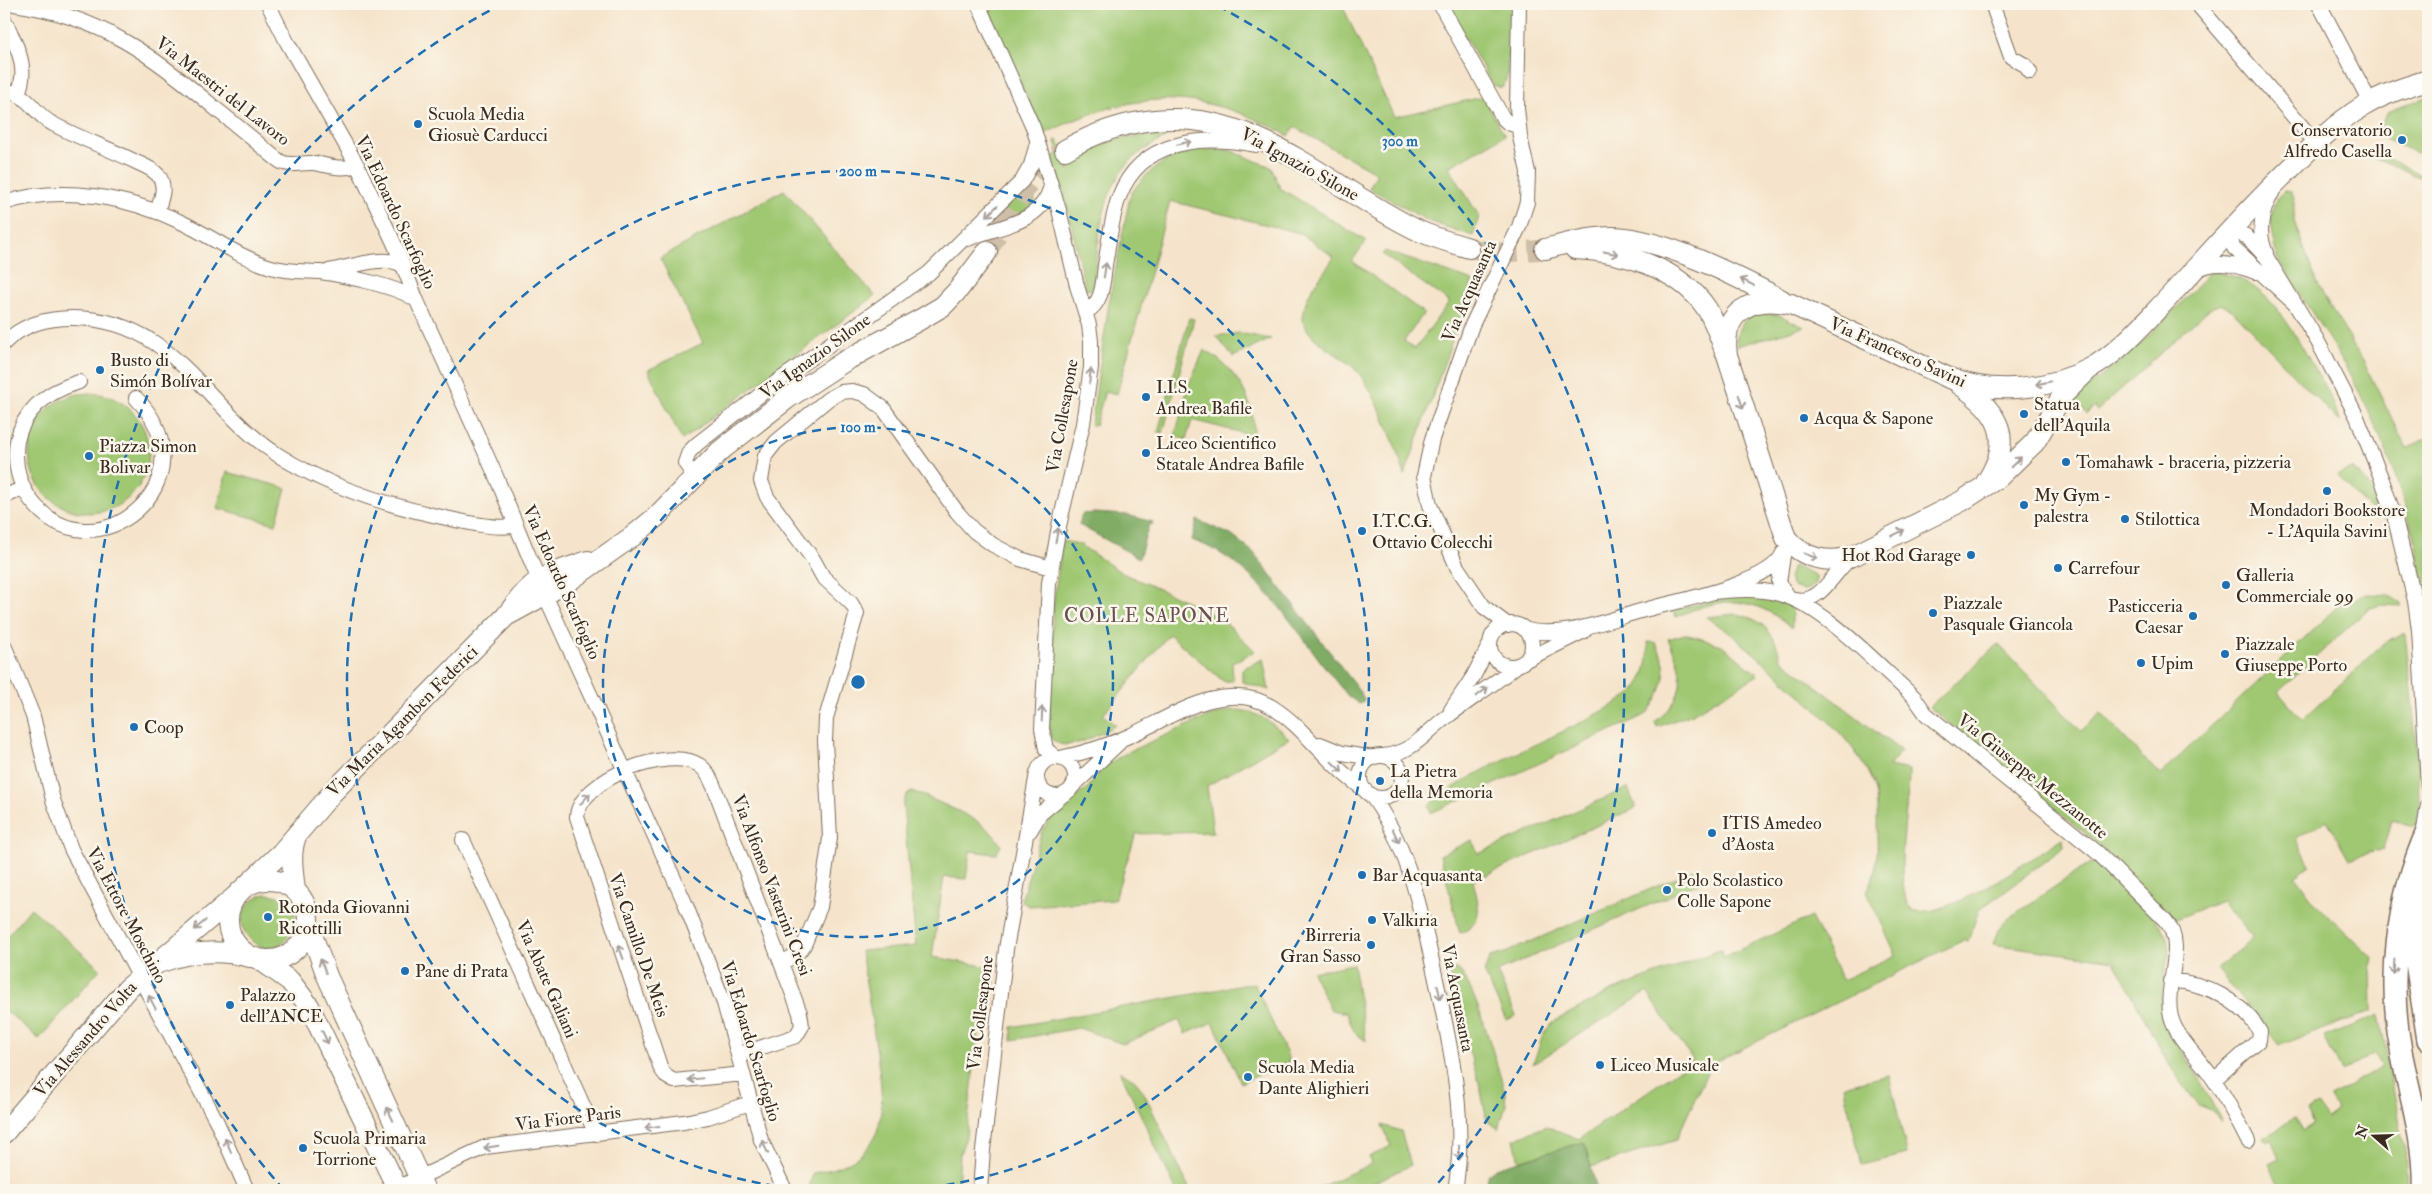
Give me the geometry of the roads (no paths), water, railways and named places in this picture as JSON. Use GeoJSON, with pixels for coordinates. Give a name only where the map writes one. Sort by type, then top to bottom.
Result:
{"type":"FeatureCollection","features":[{"type":"Feature","properties":{"kind":"main road"},"geometry":{"type":"LineString","coordinates":[[2428,829],[2419,850],[2418,882],[2420,997],[2428,1040]]}},
{"type":"Feature","properties":{"kind":"main road"},"geometry":{"type":"LineString","coordinates":[[2418,882],[2395,954],[2394,1002],[2402,1053],[2421,1146],[2423,1190]]}},
{"type":"Feature","properties":{"kind":"street","name":"Via Maestri del Lavoro"},"geometry":{"type":"LineString","coordinates":[[14,4],[72,18],[111,34],[143,51],[176,75],[281,162],[293,165],[310,163],[343,169],[357,165]]}},
{"type":"Feature","properties":{"kind":"street","name":"Via Edoardo Scarfoglio"},"geometry":{"type":"LineString","coordinates":[[268,4],[287,42],[357,165],[394,243],[417,301],[542,587],[694,925],[724,1003],[761,1140],[785,1190]]}},
{"type":"Feature","properties":{"kind":"street","name":"Via Collesapone"},"geometry":{"type":"LineString","coordinates":[[978,4],[1020,93],[1038,142],[1061,219],[1077,286],[1086,312],[1092,349],[1089,388],[1081,438],[1051,568],[1042,729],[1046,748],[1058,758]]}},
{"type":"Feature","properties":{"kind":"street"},"geometry":{"type":"LineString","coordinates":[[1440,4],[1503,118],[1508,123],[1518,126]]}},
{"type":"Feature","properties":{"kind":"street","name":"Via Acquasanta"},"geometry":{"type":"LineString","coordinates":[[1491,641],[1490,625],[1484,607],[1464,579],[1450,553],[1427,497],[1424,468],[1432,439],[1472,324],[1525,211],[1528,172],[1518,126],[1519,4]]}},
{"type":"Feature","properties":{"kind":"street"},"geometry":{"type":"LineString","coordinates":[[1992,4],[2011,57],[2025,65],[2030,72]]}},
{"type":"Feature","properties":{"kind":"street"},"geometry":{"type":"LineString","coordinates":[[2197,4],[2316,143]]}},
{"type":"Feature","properties":{"kind":"street"},"geometry":{"type":"LineString","coordinates":[[2319,4],[2370,102]]}},
{"type":"Feature","properties":{"kind":"street"},"geometry":{"type":"LineString","coordinates":[[4,19],[21,61],[23,76],[11,92],[30,101],[40,116],[49,122],[97,143],[156,174],[163,188],[156,211]]}},
{"type":"Feature","properties":{"kind":"street","name":"Via Francesco Savini"},"geometry":{"type":"LineString","coordinates":[[1791,598],[1781,589],[1779,582],[1783,554],[1780,526],[1727,355],[1728,332],[1732,322],[1742,310],[1755,303],[1765,301],[1791,304],[1949,378],[1978,386],[2016,388],[2052,381],[2089,368],[2117,348],[2191,274],[2280,179],[2316,143],[2348,116],[2390,92],[2428,80]]}},
{"type":"Feature","properties":{"kind":"street","name":"Via Ignazio Silone"},"geometry":{"type":"LineString","coordinates":[[1066,150],[1092,136],[1123,125],[1184,118],[1207,121],[1237,129],[1288,153],[1408,225],[1469,248]]}},
{"type":"Feature","properties":{"kind":"street"},"geometry":{"type":"LineString","coordinates":[[1086,312],[1094,306],[1100,296],[1114,214],[1119,197],[1128,181],[1146,161],[1175,145],[1207,139],[1236,141],[1288,153]]}},
{"type":"Feature","properties":{"kind":"street"},"geometry":{"type":"LineString","coordinates":[[1022,181],[1038,142]]}},
{"type":"Feature","properties":{"kind":"street"},"geometry":{"type":"LineString","coordinates":[[2269,272],[2262,241],[2261,220],[2266,205],[2280,179]]}},
{"type":"Feature","properties":{"kind":"street"},"geometry":{"type":"LineString","coordinates":[[1022,181],[1038,180],[1051,186],[1046,202],[1037,212]]}},
{"type":"Feature","properties":{"kind":"street","name":"Via Ignazio Silone"},"geometry":{"type":"LineString","coordinates":[[694,476],[686,463],[690,452],[697,444],[774,384],[929,273],[1022,181]]}},
{"type":"Feature","properties":{"kind":"street"},"geometry":{"type":"LineString","coordinates":[[4,203],[28,195],[56,193],[100,198],[156,211],[265,266],[282,270],[321,272],[379,286],[405,294],[417,301]]}},
{"type":"Feature","properties":{"kind":"street"},"geometry":{"type":"LineString","coordinates":[[1037,212],[1053,212],[1061,219]]}},
{"type":"Feature","properties":{"kind":"street","name":"Via Ignazio Silone"},"geometry":{"type":"LineString","coordinates":[[962,241],[1020,221],[1037,212]]}},
{"type":"Feature","properties":{"kind":"street"},"geometry":{"type":"LineString","coordinates":[[2231,231],[2246,236],[2269,272],[2294,303],[2345,390],[2367,440],[2394,515],[2417,610],[2424,629],[2428,653]]}},
{"type":"Feature","properties":{"kind":"street"},"geometry":{"type":"LineString","coordinates":[[1727,355],[1706,309],[1694,295],[1670,276],[1619,255],[1580,250],[1543,249],[1596,238],[1620,238],[1640,241],[1716,268],[1791,304]]}},
{"type":"Feature","properties":{"kind":"street"},"geometry":{"type":"LineString","coordinates":[[376,262],[389,254],[394,243]]}},
{"type":"Feature","properties":{"kind":"street","name":"Via Ignazio Silone"},"geometry":{"type":"LineString","coordinates":[[542,587],[606,553],[644,527],[694,476],[734,439],[808,384],[942,306],[958,290],[987,252]]}},
{"type":"Feature","properties":{"kind":"street"},"geometry":{"type":"LineString","coordinates":[[321,272],[391,261],[405,271],[400,285],[379,286]]}},
{"type":"Feature","properties":{"kind":"street"},"geometry":{"type":"LineString","coordinates":[[2191,274],[2204,266],[2221,264],[2269,272]]}},
{"type":"Feature","properties":{"kind":"street"},"geometry":{"type":"LineString","coordinates":[[4,343],[31,324],[51,319],[90,320],[128,328],[171,354],[245,429],[270,449],[298,466],[372,498],[420,512],[476,523],[501,526],[516,525]]}},
{"type":"Feature","properties":{"kind":"street"},"geometry":{"type":"LineString","coordinates":[[1780,526],[1791,545],[1811,556],[1838,561],[1855,555],[1977,492],[1999,478],[2032,446],[2062,396],[2089,368]]}},
{"type":"Feature","properties":{"kind":"street"},"geometry":{"type":"LineString","coordinates":[[1949,378],[1988,407],[1996,417],[2000,430],[2001,447],[1996,465],[1984,485],[1977,492]]}},
{"type":"Feature","properties":{"kind":"street"},"geometry":{"type":"LineString","coordinates":[[79,382],[52,392],[42,398],[26,417],[16,450],[18,473],[23,488],[42,512],[52,519],[74,528],[97,529],[120,522],[131,516],[152,492],[160,475],[162,450],[156,426],[150,414],[136,398]]}},
{"type":"Feature","properties":{"kind":"street"},"geometry":{"type":"LineString","coordinates":[[781,963],[796,955],[804,945],[820,907],[830,838],[826,724],[856,613],[851,604],[823,577],[813,559],[767,497],[763,489],[761,474],[765,456],[770,448],[834,395],[847,391],[864,394],[883,408],[956,512],[974,530],[993,545],[1020,559],[1051,568]]}},
{"type":"Feature","properties":{"kind":"street"},"geometry":{"type":"LineString","coordinates":[[4,497],[23,488]]}},
{"type":"Feature","properties":{"kind":"street","name":"Via Giuseppe Mezzanotte"},"geometry":{"type":"LineString","coordinates":[[1524,629],[1535,632],[1553,631],[1597,624],[1714,592],[1769,570],[1778,563],[1783,554]]}},
{"type":"Feature","properties":{"kind":"street"},"geometry":{"type":"LineString","coordinates":[[1791,598],[1810,599],[1818,594],[1843,564],[1855,555]]}},
{"type":"Feature","properties":{"kind":"street"},"geometry":{"type":"LineString","coordinates":[[1828,620],[1824,602],[1831,580]]}},
{"type":"Feature","properties":{"kind":"street","name":"Via Maria Agamben Federici"},"geometry":{"type":"LineString","coordinates":[[242,890],[274,861],[332,793],[506,616],[524,591],[542,587]]}},
{"type":"Feature","properties":{"kind":"street","name":"Via Giuseppe Mezzanotte"},"geometry":{"type":"LineString","coordinates":[[1714,592],[1754,590],[1791,598],[1828,620],[1914,697],[1926,714],[2098,854],[2166,920],[2172,928],[2176,940],[2170,980],[2169,1009],[2174,1024],[2214,1080],[2248,1140]]}},
{"type":"Feature","properties":{"kind":"street","name":"Via Acquasanta"},"geometry":{"type":"LineString","coordinates":[[1484,607],[1508,625]]}},
{"type":"Feature","properties":{"kind":"street","name":"Via Giuseppe Mezzanotte"},"geometry":{"type":"LineString","coordinates":[[1521,663],[1597,624]]}},
{"type":"Feature","properties":{"kind":"street"},"geometry":{"type":"LineString","coordinates":[[1058,758],[1069,762],[1074,770],[1075,780],[1069,790],[1057,796],[1045,793],[1039,786],[1038,773],[1044,762],[1128,737],[1187,708],[1218,699],[1237,697],[1259,701],[1272,708],[1313,740],[1339,770],[1368,793],[1379,798],[1391,795],[1400,786],[1408,760],[1422,740],[1446,717],[1521,663],[1532,644],[1524,629],[1508,625],[1496,630],[1473,678],[1446,717]]}},
{"type":"Feature","properties":{"kind":"street"},"geometry":{"type":"LineString","coordinates":[[2424,629],[2428,786]]}},
{"type":"Feature","properties":{"kind":"street"},"geometry":{"type":"LineString","coordinates":[[1491,641],[1492,655],[1496,660],[1506,666],[1521,663]]}},
{"type":"Feature","properties":{"kind":"street","name":"Via Ettore Moschino"},"geometry":{"type":"LineString","coordinates":[[4,645],[34,722],[53,800],[66,836],[143,973],[216,1120],[247,1190]]}},
{"type":"Feature","properties":{"kind":"street","name":"Via Collesapone"},"geometry":{"type":"LineString","coordinates":[[1026,841],[1038,818],[1093,766],[1128,737]]}},
{"type":"Feature","properties":{"kind":"street"},"geometry":{"type":"LineString","coordinates":[[1313,740],[1342,753],[1392,759],[1398,765],[1402,778]]}},
{"type":"Feature","properties":{"kind":"street"},"geometry":{"type":"LineString","coordinates":[[1368,793],[1361,784],[1361,772],[1364,765],[1378,757],[1407,749],[1422,740]]}},
{"type":"Feature","properties":{"kind":"street","name":"Via Alfonso Vastarini Cresi"},"geometry":{"type":"LineString","coordinates":[[625,770],[648,763],[673,760],[694,763],[706,772],[714,787],[800,1013],[800,1032],[793,1039],[738,1055]]}},
{"type":"Feature","properties":{"kind":"street","name":"Via Camillo De Meis"},"geometry":{"type":"LineString","coordinates":[[625,770],[590,793],[580,805],[577,817],[661,1068],[667,1077],[674,1081],[743,1074]]}},
{"type":"Feature","properties":{"kind":"street","name":"Via Collesapone"},"geometry":{"type":"LineString","coordinates":[[980,1190],[1006,949],[1038,773]]}},
{"type":"Feature","properties":{"kind":"street","name":"Via Acquasanta"},"geometry":{"type":"LineString","coordinates":[[1368,793],[1391,826],[1410,872],[1443,1011],[1458,1115],[1459,1159],[1455,1190]]}},
{"type":"Feature","properties":{"kind":"street"},"geometry":{"type":"LineString","coordinates":[[2419,850],[2425,831],[2428,805]]}},
{"type":"Feature","properties":{"kind":"street","name":"Via Maria Agamben Federici"},"geometry":{"type":"LineString","coordinates":[[295,890],[293,844],[301,828]]}},
{"type":"Feature","properties":{"kind":"street","name":"Via Abate Galiani"},"geometry":{"type":"LineString","coordinates":[[464,840],[596,1134]]}},
{"type":"Feature","properties":{"kind":"street"},"geometry":{"type":"LineString","coordinates":[[397,1189],[310,1006],[290,981],[235,944],[228,924],[230,908],[242,890],[256,882],[271,880],[287,884],[295,890],[305,904],[308,924],[324,969],[422,1183]]}},
{"type":"Feature","properties":{"kind":"street","name":"Via Alessandro Volta"},"geometry":{"type":"LineString","coordinates":[[4,1133],[105,1013],[143,973],[242,890]]}},
{"type":"Feature","properties":{"kind":"street"},"geometry":{"type":"LineString","coordinates":[[257,959],[278,959],[293,952],[306,935],[308,924]]}},
{"type":"Feature","properties":{"kind":"street","name":"Via Alessandro Volta"},"geometry":{"type":"LineString","coordinates":[[143,973],[174,957],[199,952],[232,953],[257,959]]}},
{"type":"Feature","properties":{"kind":"street"},"geometry":{"type":"LineString","coordinates":[[2170,980],[2191,983],[2230,1000],[2244,1012],[2260,1032],[2259,1040],[2214,1080]]}},
{"type":"Feature","properties":{"kind":"street","name":"Via Fiore Paris"},"geometry":{"type":"LineString","coordinates":[[397,1189],[422,1183],[485,1147],[694,1121],[750,1103]]}},
{"type":"Feature","properties":{"kind":"tunnel"},"geometry":{"type":"LineString","coordinates":[[987,252],[1030,183],[1052,160],[1065,150]]}},
{"type":"Feature","properties":{"kind":"tunnel"},"geometry":{"type":"LineString","coordinates":[[1469,248],[1495,253],[1540,250]]}},
{"type":"Feature","properties":{"kind":"place","name":"Scuola Media Giosuè Carducci"},"geometry":{"type":"Point","coordinates":[418,124]}},
{"type":"Feature","properties":{"kind":"place","name":"Conservatorio Alfredo Casella"},"geometry":{"type":"Point","coordinates":[2402,140]}},
{"type":"Feature","properties":{"kind":"place","name":"Busto di Simón Bolívar"},"geometry":{"type":"Point","coordinates":[100,370]}},
{"type":"Feature","properties":{"kind":"place","name":"I.I.S. Andrea Bafile"},"geometry":{"type":"Point","coordinates":[1146,397]}},
{"type":"Feature","properties":{"kind":"place","name":"Statua dell'Aquila"},"geometry":{"type":"Point","coordinates":[2024,414]}},
{"type":"Feature","properties":{"kind":"place","name":"Acqua & Sapone"},"geometry":{"type":"Point","coordinates":[1804,418]}},
{"type":"Feature","properties":{"kind":"place","name":"Liceo Scientifico Statale Andrea Bafile"},"geometry":{"type":"Point","coordinates":[1146,453]}},
{"type":"Feature","properties":{"kind":"place","name":"Piazza Simon Bolivar"},"geometry":{"type":"Point","coordinates":[89,456]}},
{"type":"Feature","properties":{"kind":"place","name":"Tomahawk - braceria, pizzeria"},"geometry":{"type":"Point","coordinates":[2066,462]}},
{"type":"Feature","properties":{"kind":"place","name":"Mondadori Bookstore - L'Aquila Savini"},"geometry":{"type":"Point","coordinates":[2327,491]}},
{"type":"Feature","properties":{"kind":"place","name":"My Gym - palestra"},"geometry":{"type":"Point","coordinates":[2024,505]}},
{"type":"Feature","properties":{"kind":"place","name":"Stilottica"},"geometry":{"type":"Point","coordinates":[2125,519]}},
{"type":"Feature","properties":{"kind":"place","name":"I.T.C.G. Ottavio Colecchi"},"geometry":{"type":"Point","coordinates":[1362,531]}},
{"type":"Feature","properties":{"kind":"place","name":"Hot Rod Garage"},"geometry":{"type":"Point","coordinates":[1971,555]}},
{"type":"Feature","properties":{"kind":"place","name":"Carrefour"},"geometry":{"type":"Point","coordinates":[2058,568]}},
{"type":"Feature","properties":{"kind":"place","name":"Galleria Commerciale 99"},"geometry":{"type":"Point","coordinates":[2226,585]}},
{"type":"Feature","properties":{"kind":"place","name":"Piazzale Pasquale Giancola"},"geometry":{"type":"Point","coordinates":[1933,613]}},
{"type":"Feature","properties":{"kind":"place","name":"Pasticceria Caesar"},"geometry":{"type":"Point","coordinates":[2193,616]}},
{"type":"Feature","properties":{"kind":"place","name":"Piazzale Giuseppe Porto"},"geometry":{"type":"Point","coordinates":[2225,654]}},
{"type":"Feature","properties":{"kind":"place","name":"Upim"},"geometry":{"type":"Point","coordinates":[2141,663]}},
{"type":"Feature","properties":{"kind":"place","name":"Coop"},"geometry":{"type":"Point","coordinates":[134,727]}},
{"type":"Feature","properties":{"kind":"place","name":"La Pietra della Memoria"},"geometry":{"type":"Point","coordinates":[1380,781]}},
{"type":"Feature","properties":{"kind":"place","name":"ITIS Amedeo d'Aosta"},"geometry":{"type":"Point","coordinates":[1712,833]}},
{"type":"Feature","properties":{"kind":"place","name":"Bar Acquasanta"},"geometry":{"type":"Point","coordinates":[1362,875]}},
{"type":"Feature","properties":{"kind":"place","name":"Polo Scolastico Colle Sapone"},"geometry":{"type":"Point","coordinates":[1667,890]}},
{"type":"Feature","properties":{"kind":"place","name":"Rotonda Giovanni Ricottilli"},"geometry":{"type":"Point","coordinates":[268,917]}},
{"type":"Feature","properties":{"kind":"place","name":"Valkiria"},"geometry":{"type":"Point","coordinates":[1372,920]}},
{"type":"Feature","properties":{"kind":"place","name":"Birreria Gran Sasso"},"geometry":{"type":"Point","coordinates":[1371,945]}},
{"type":"Feature","properties":{"kind":"place","name":"Pane di Prata"},"geometry":{"type":"Point","coordinates":[405,971]}},
{"type":"Feature","properties":{"kind":"place","name":"Palazzo dell'ANCE"},"geometry":{"type":"Point","coordinates":[230,1005]}},
{"type":"Feature","properties":{"kind":"place","name":"Liceo Musicale"},"geometry":{"type":"Point","coordinates":[1600,1065]}},
{"type":"Feature","properties":{"kind":"place","name":"Scuola Media Dante Alighieri"},"geometry":{"type":"Point","coordinates":[1248,1077]}},
{"type":"Feature","properties":{"kind":"place","name":"Scuola Primaria Torrione"},"geometry":{"type":"Point","coordinates":[303,1148]}},
{"type":"Feature","properties":{"kind":"district","name":"COLLE SAPONE"},"geometry":{"type":"Point","coordinates":[1147,615]}}]}
